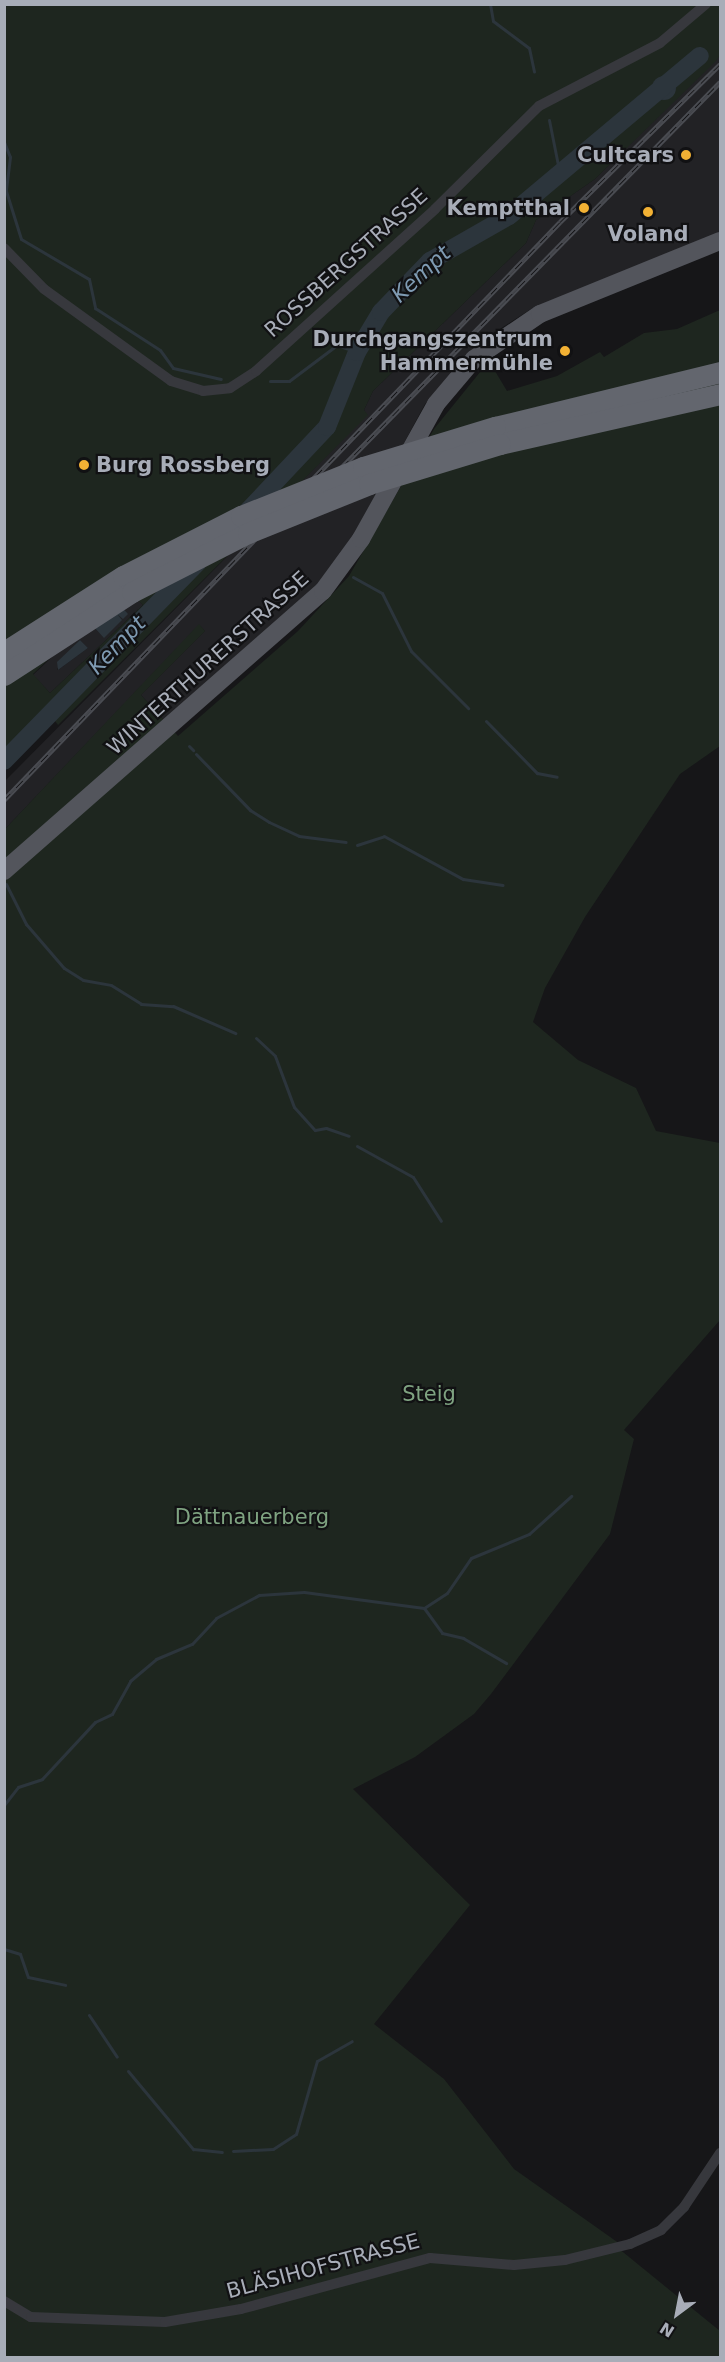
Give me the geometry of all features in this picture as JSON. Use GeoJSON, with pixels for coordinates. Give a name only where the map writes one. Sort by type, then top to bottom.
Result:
{"type":"FeatureCollection","features":[{"type":"Feature","properties":{"kind":"highway"},"geometry":{"type":"LineString","coordinates":[[4,675],[109,605],[240,536],[369,484],[498,436],[720,372]]}},
{"type":"Feature","properties":{"kind":"highway"},"geometry":{"type":"LineString","coordinates":[[4,652],[123,576],[241,516],[363,467],[498,436],[684,403],[720,394]]}},
{"type":"Feature","properties":{"kind":"highway"},"geometry":{"type":"LineString","coordinates":[[684,403],[720,401]]}},
{"type":"Feature","properties":{"kind":"main road","name":"WINTERTHURERSTRASSE"},"geometry":{"type":"LineString","coordinates":[[4,871],[322,591],[361,539],[436,404],[474,359],[540,314],[720,240]]}},
{"type":"Feature","properties":{"kind":"street","name":"ROSSBERGSTRASSE"},"geometry":{"type":"LineString","coordinates":[[4,248],[45,289],[171,381],[203,391],[230,388],[256,371],[435,209],[534,110],[655,46],[706,4]]}},
{"type":"Feature","properties":{"kind":"street","name":"BLÄSIHOFSTRASSE"},"geometry":{"type":"LineString","coordinates":[[4,2301],[31,2317],[165,2322],[253,2306],[430,2258],[514,2265],[565,2260],[630,2244],[661,2230],[684,2207],[720,2153]]}},
{"type":"Feature","properties":{"kind":"shaded area"},"geometry":{"type":"Polygon","coordinates":[[[720,55],[720,241],[531,309],[484,339],[425,404],[356,532],[317,585],[171,728],[141,695],[205,631],[199,625],[5,829],[5,781],[367,415],[364,410],[373,391],[526,243],[536,220],[595,179],[720,55]]]}},
{"type":"Feature","properties":{"kind":"shaded area"},"geometry":{"type":"Polygon","coordinates":[[[664,76],[673,79],[676,88],[673,97],[664,100],[655,97],[652,88],[655,79],[664,76]]]}},
{"type":"Feature","properties":{"kind":"shaded area"},"geometry":{"type":"Polygon","coordinates":[[[126,587],[143,605],[50,693],[33,675],[126,587]],[[80,640],[57,669],[58,670],[88,648],[80,640]]]}},
{"type":"Feature","properties":{"kind":"shaded area"},"geometry":{"type":"Polygon","coordinates":[[[119,604],[128,614],[123,619],[117,614],[122,620],[104,638],[94,627],[119,604]]]}},
{"type":"Feature","properties":{"kind":"shaded area"},"geometry":{"type":"Polygon","coordinates":[[[80,640],[88,648],[58,670],[57,662],[80,640]]]}},
{"type":"Feature","properties":{"kind":"green space"},"geometry":{"type":"Polygon","coordinates":[[[5,5],[720,5],[720,55],[716,61],[595,179],[536,220],[526,243],[373,391],[364,410],[368,415],[58,725],[46,709],[5,757],[5,5]],[[125,587],[33,674],[50,693],[143,605],[125,587]]]}},
{"type":"Feature","properties":{"kind":"green space","name":"Dättnauerberg"},"geometry":{"type":"Polygon","coordinates":[[[720,310],[720,746],[680,774],[585,917],[545,988],[533,1022],[578,1060],[636,1088],[656,1131],[720,1143],[720,1320],[624,1430],[634,1439],[610,1534],[491,1694],[474,1714],[415,1757],[353,1789],[470,1905],[374,2024],[444,2079],[514,2169],[623,2246],[618,2248],[720,2331],[720,2357],[5,2358],[5,829],[199,624],[205,631],[141,695],[178,736],[298,631],[349,576],[434,429],[489,361],[507,391],[557,376],[600,352],[604,357],[644,333],[677,329],[720,310]]]}},
{"type":"Feature","properties":{"kind":"waterway"},"geometry":{"type":"LineString","coordinates":[[490,4],[493,21],[529,48],[534,71]]}},
{"type":"Feature","properties":{"kind":"waterway","name":"Kempt"},"geometry":{"type":"LineString","coordinates":[[244,515],[327,427],[357,352],[381,312],[430,261],[509,216],[700,56]]}},
{"type":"Feature","properties":{"kind":"waterway"},"geometry":{"type":"LineString","coordinates":[[549,120],[559,170]]}},
{"type":"Feature","properties":{"kind":"waterway"},"geometry":{"type":"LineString","coordinates":[[4,142],[10,157],[6,191],[21,239],[89,279],[95,308],[160,350],[173,368],[221,379]]}},
{"type":"Feature","properties":{"kind":"waterway"},"geometry":{"type":"LineString","coordinates":[[270,381],[289,381],[337,345],[357,352]]}},
{"type":"Feature","properties":{"kind":"waterway","name":"Kempt"},"geometry":{"type":"LineString","coordinates":[[4,761],[198,562]]}},
{"type":"Feature","properties":{"kind":"waterway"},"geometry":{"type":"LineString","coordinates":[[353,577],[382,593],[411,651],[468,708]]}},
{"type":"Feature","properties":{"kind":"waterway"},"geometry":{"type":"LineString","coordinates":[[486,721],[537,773],[557,777]]}},
{"type":"Feature","properties":{"kind":"waterway"},"geometry":{"type":"LineString","coordinates":[[189,746],[193,750]]}},
{"type":"Feature","properties":{"kind":"waterway"},"geometry":{"type":"LineString","coordinates":[[196,754],[250,810],[269,822],[299,836],[346,842]]}},
{"type":"Feature","properties":{"kind":"waterway"},"geometry":{"type":"LineString","coordinates":[[357,845],[384,836],[463,879],[503,885]]}},
{"type":"Feature","properties":{"kind":"waterway"},"geometry":{"type":"LineString","coordinates":[[6,884],[26,924],[64,968],[83,980],[111,985],[141,1004],[173,1006],[235,1033]]}},
{"type":"Feature","properties":{"kind":"waterway"},"geometry":{"type":"LineString","coordinates":[[256,1038],[275,1056],[294,1107],[315,1130],[326,1128],[349,1136]]}},
{"type":"Feature","properties":{"kind":"waterway"},"geometry":{"type":"LineString","coordinates":[[357,1146],[413,1177],[441,1221]]}},
{"type":"Feature","properties":{"kind":"waterway"},"geometry":{"type":"LineString","coordinates":[[424,1608],[447,1593],[471,1558],[529,1534],[571,1496]]}},
{"type":"Feature","properties":{"kind":"waterway"},"geometry":{"type":"LineString","coordinates":[[4,1805],[18,1787],[42,1779],[95,1722],[112,1714],[130,1681],[156,1659],[192,1644],[216,1618],[259,1595],[304,1592],[424,1608],[442,1633],[463,1638],[506,1663]]}},
{"type":"Feature","properties":{"kind":"waterway"},"geometry":{"type":"LineString","coordinates":[[4,1949],[20,1954],[28,1977],[65,1985]]}},
{"type":"Feature","properties":{"kind":"waterway"},"geometry":{"type":"LineString","coordinates":[[89,2015],[117,2057]]}},
{"type":"Feature","properties":{"kind":"waterway"},"geometry":{"type":"LineString","coordinates":[[233,2151],[273,2149],[296,2134],[317,2061],[352,2041]]}},
{"type":"Feature","properties":{"kind":"waterway"},"geometry":{"type":"LineString","coordinates":[[128,2071],[193,2149],[222,2152]]}},
{"type":"Feature","properties":{"kind":"railway"},"geometry":{"type":"LineString","coordinates":[[4,800],[560,222],[720,64]]}},
{"type":"Feature","properties":{"kind":"railway"},"geometry":{"type":"LineString","coordinates":[[342,467],[720,82]]}},
{"type":"Feature","properties":{"kind":"place","name":"Cultcars"},"geometry":{"type":"Point","coordinates":[686,155]}},
{"type":"Feature","properties":{"kind":"place","name":"Kemptthal"},"geometry":{"type":"Point","coordinates":[584,208]}},
{"type":"Feature","properties":{"kind":"place","name":"Voland"},"geometry":{"type":"Point","coordinates":[648,212]}},
{"type":"Feature","properties":{"kind":"place","name":"Durchgangszentrum Hammermühle"},"geometry":{"type":"Point","coordinates":[565,351]}},
{"type":"Feature","properties":{"kind":"place","name":"Burg Rossberg"},"geometry":{"type":"Point","coordinates":[84,465]}},
{"type":"Feature","properties":{"kind":"park label","name":"Steig"},"geometry":{"type":"Point","coordinates":[429,1394]}}]}
